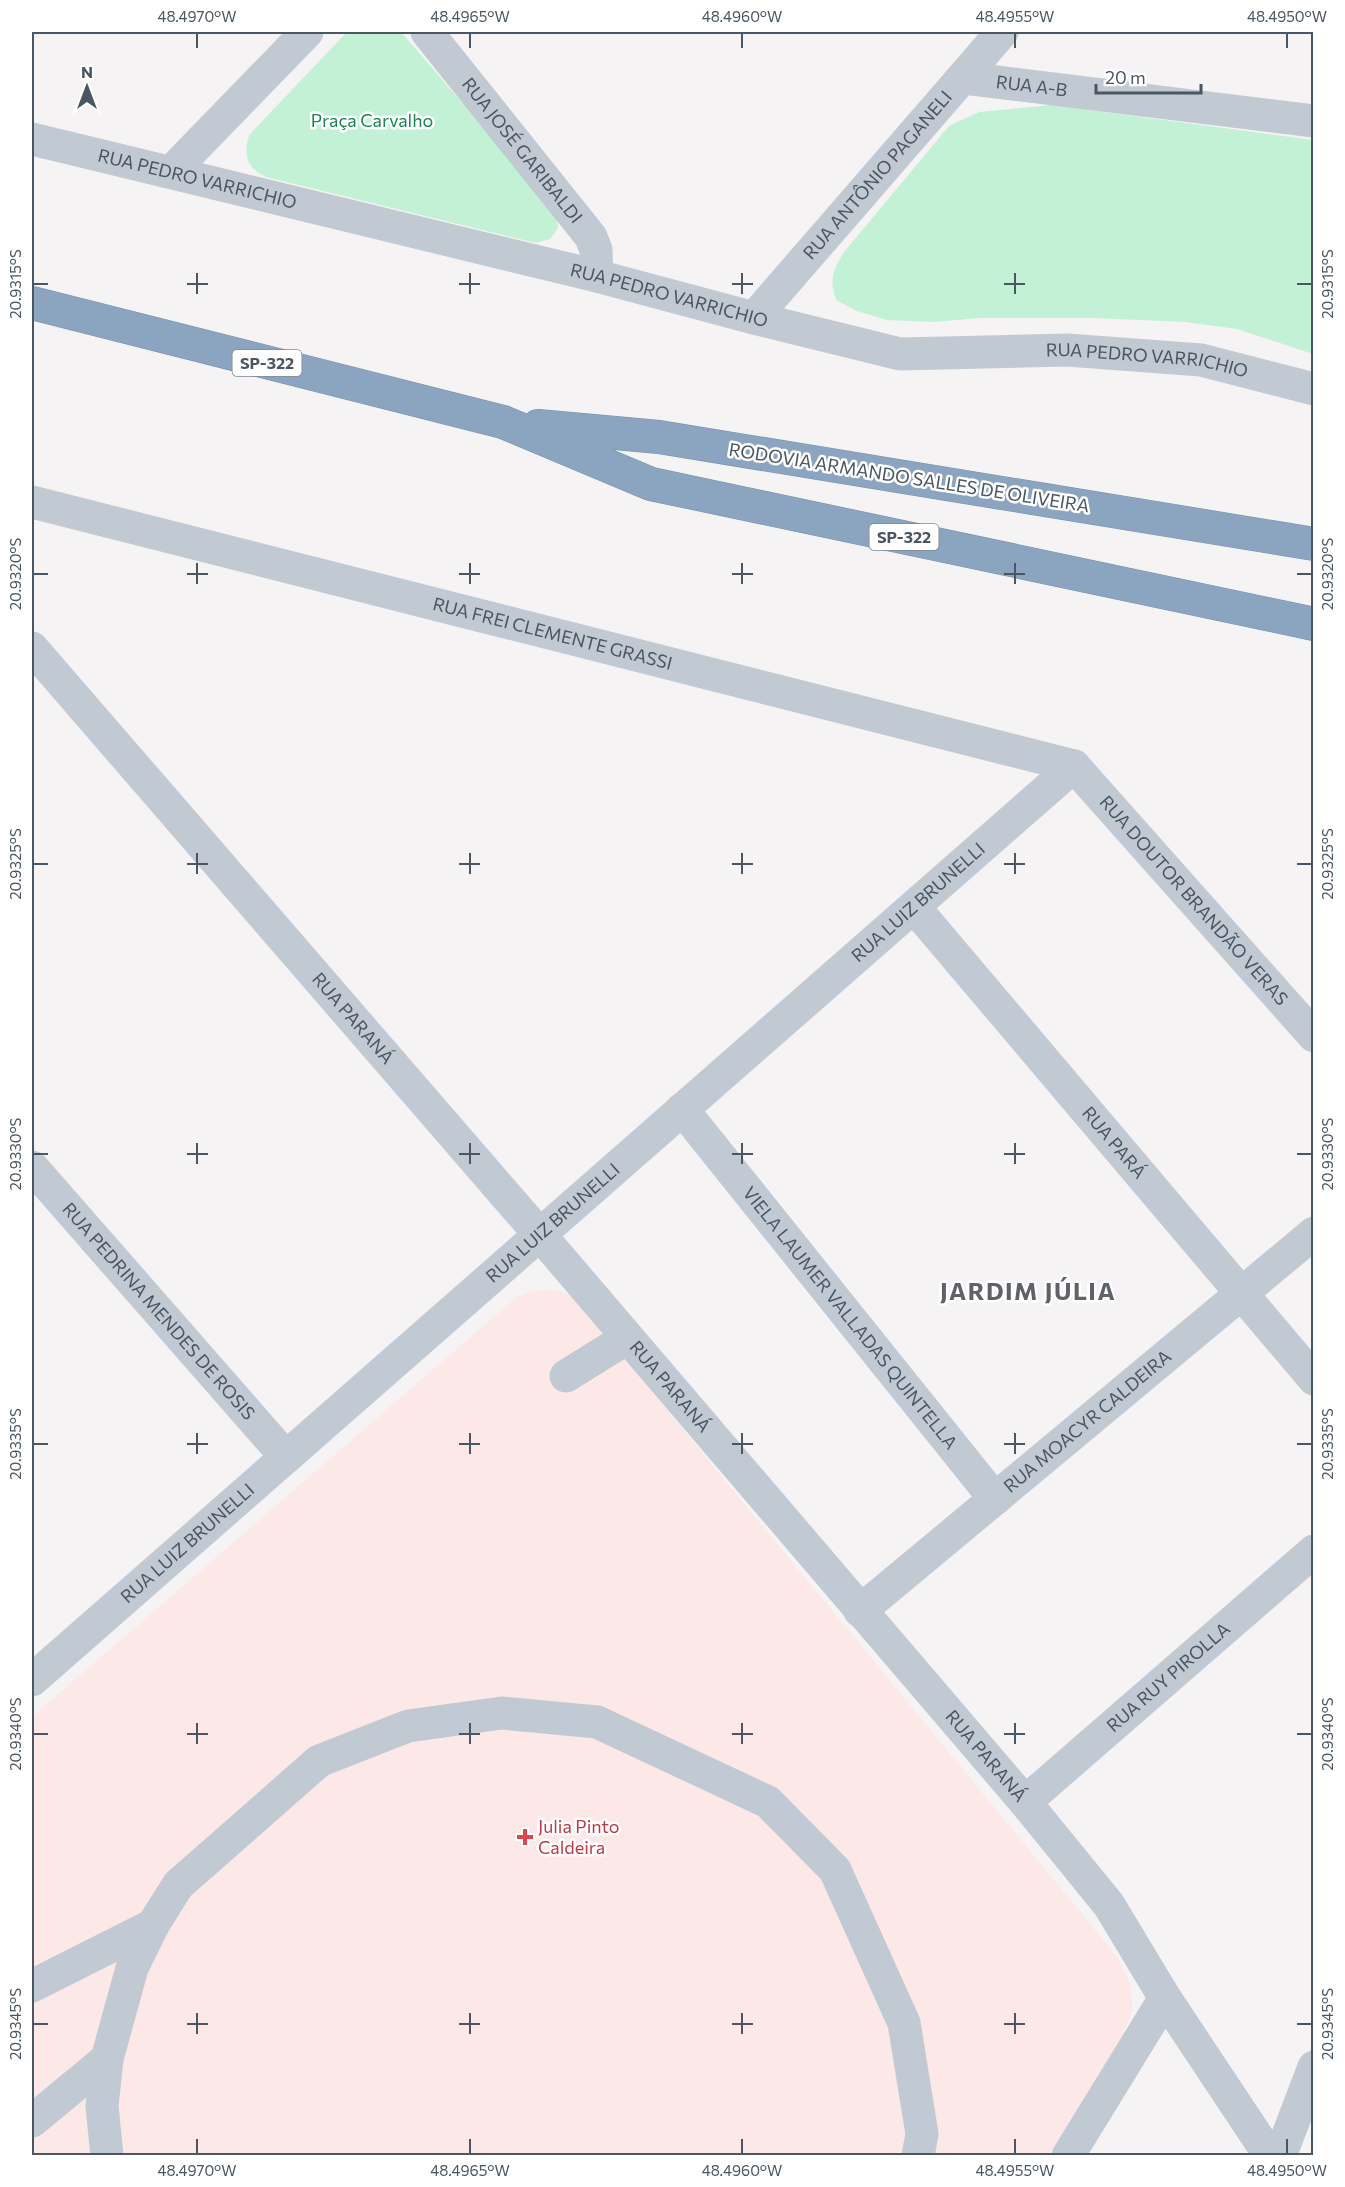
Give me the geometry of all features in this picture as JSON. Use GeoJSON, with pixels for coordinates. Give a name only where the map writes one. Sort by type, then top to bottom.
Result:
{"type":"FeatureCollection","features":[{"type":"Feature","properties":{"kind":"highway","name":"RODOVIA ARMANDO SALLES DE OLIVEIRA"},"geometry":{"type":"LineString","coordinates":[[32,303],[503,422],[651,484],[1314,624]]}},
{"type":"Feature","properties":{"kind":"highway","name":"RODOVIA ARMANDO SALLES DE OLIVEIRA"},"geometry":{"type":"LineString","coordinates":[[503,422],[659,437],[1314,544]]}},
{"type":"Feature","properties":{"kind":"street"},"geometry":{"type":"LineString","coordinates":[[171,172],[307,32]]}},
{"type":"Feature","properties":{"kind":"street","name":"RUA JOSÉ GARIBALDI"},"geometry":{"type":"LineString","coordinates":[[427,32],[591,237],[596,250],[597,276]]}},
{"type":"Feature","properties":{"kind":"street","name":"RUA ANTÔNIO PAGANELI"},"geometry":{"type":"LineString","coordinates":[[754,318],[1002,32]]}},
{"type":"Feature","properties":{"kind":"street","name":"RUA A-B"},"geometry":{"type":"LineString","coordinates":[[963,78],[1314,121]]}},
{"type":"Feature","properties":{"kind":"street","name":"RUA PEDRO VARRICHIO"},"geometry":{"type":"LineString","coordinates":[[32,139],[597,276],[900,354],[1067,350],[1201,360],[1314,389]]}},
{"type":"Feature","properties":{"kind":"street","name":"RUA FREI CLEMENTE GRASSI"},"geometry":{"type":"LineString","coordinates":[[32,502],[1074,766]]}},
{"type":"Feature","properties":{"kind":"street","name":"RUA PARANÁ"},"geometry":{"type":"LineString","coordinates":[[32,648],[541,1236],[1024,1802],[1109,1905],[1165,1998],[1270,2156]]}},
{"type":"Feature","properties":{"kind":"street","name":"RUA LUIZ BRUNELLI"},"geometry":{"type":"LineString","coordinates":[[32,1680],[285,1456],[541,1236],[682,1109],[1074,766]]}},
{"type":"Feature","properties":{"kind":"street","name":"RUA DOUTOR BRANDÃO VERAS"},"geometry":{"type":"LineString","coordinates":[[1074,766],[1314,1036]]}},
{"type":"Feature","properties":{"kind":"street","name":"RUA PARÁ"},"geometry":{"type":"LineString","coordinates":[[914,907],[1314,1379]]}},
{"type":"Feature","properties":{"kind":"street","name":"VIELA LAUMER VALLADAS QUINTELLA"},"geometry":{"type":"LineString","coordinates":[[682,1109],[995,1499]]}},
{"type":"Feature","properties":{"kind":"street","name":"RUA PEDRINA MENDES DE ROSIS"},"geometry":{"type":"LineString","coordinates":[[32,1167],[285,1456]]}},
{"type":"Feature","properties":{"kind":"street","name":"RUA MOACYR CALDEIRA"},"geometry":{"type":"LineString","coordinates":[[860,1611],[1314,1233]]}},
{"type":"Feature","properties":{"kind":"street"},"geometry":{"type":"LineString","coordinates":[[566,1376],[627,1338]]}},
{"type":"Feature","properties":{"kind":"street","name":"RUA RUY PIROLLA"},"geometry":{"type":"LineString","coordinates":[[1024,1802],[1314,1551]]}},
{"type":"Feature","properties":{"kind":"street"},"geometry":{"type":"LineString","coordinates":[[107,2156],[102,2106],[107,2059],[132,1968],[153,1925],[178,1885],[319,1761],[408,1726],[502,1713],[597,1722],[768,1802],[835,1870],[904,2023],[922,2134],[918,2156]]}},
{"type":"Feature","properties":{"kind":"street"},"geometry":{"type":"LineString","coordinates":[[32,1986],[153,1925]]}},
{"type":"Feature","properties":{"kind":"street"},"geometry":{"type":"LineString","coordinates":[[1068,2156],[1165,1998]]}},
{"type":"Feature","properties":{"kind":"street"},"geometry":{"type":"LineString","coordinates":[[32,2121],[107,2059]]}},
{"type":"Feature","properties":{"kind":"street"},"geometry":{"type":"LineString","coordinates":[[1280,2156],[1314,2067]]}},
{"type":"Feature","properties":{"kind":"shaded area","name":"Julia Pinto Caldeira"},"geometry":{"type":"Polygon","coordinates":[[[544,1290],[558,1291],[573,1296],[1118,1958],[1131,1986],[1132,2012],[1119,2043],[1049,2155],[32,2155],[32,1717],[517,1297],[544,1290]]]}},
{"type":"Feature","properties":{"kind":"green space","name":"Praça Carvalho"},"geometry":{"type":"Polygon","coordinates":[[[347,32],[401,32],[556,211],[558,228],[550,239],[536,243],[266,177],[254,170],[248,160],[246,148],[250,134],[347,32]]]}},
{"type":"Feature","properties":{"kind":"green space"},"geometry":{"type":"Polygon","coordinates":[[[1052,105],[1313,140],[1313,354],[1237,329],[1185,322],[1093,318],[980,318],[934,322],[887,320],[857,311],[836,300],[833,275],[844,252],[949,126],[979,112],[1052,105]]]}},
{"type":"Feature","properties":{"kind":"place","name":"Julia Pinto Caldeira"},"geometry":{"type":"Point","coordinates":[525,1837]}},
{"type":"Feature","properties":{"kind":"district","name":"JARDIM JÚLIA"},"geometry":{"type":"Point","coordinates":[1028,1292]}}]}
